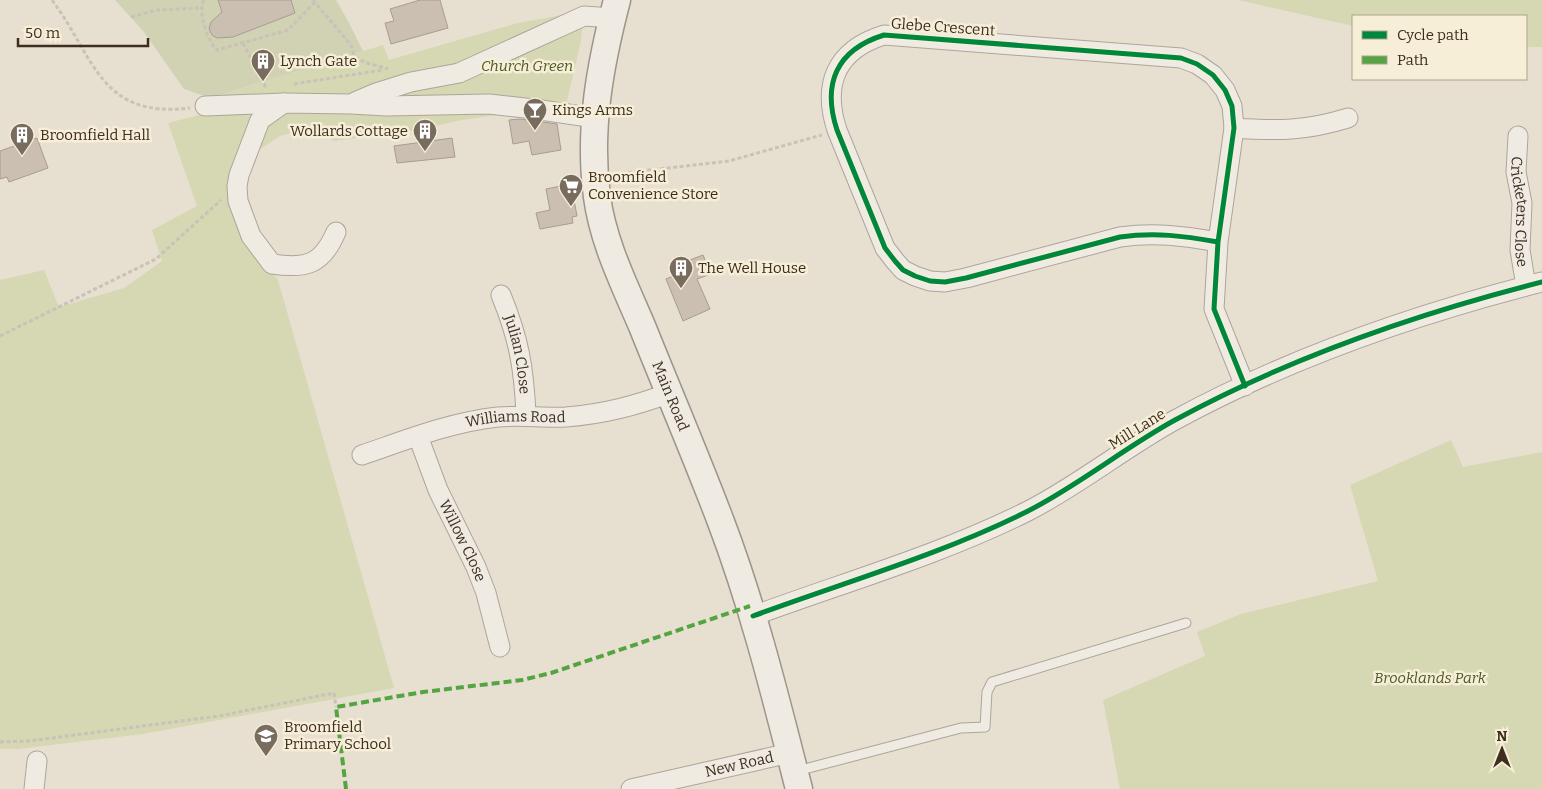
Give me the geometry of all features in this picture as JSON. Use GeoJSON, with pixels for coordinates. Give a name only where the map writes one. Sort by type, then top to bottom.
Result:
{"type":"FeatureCollection","features":[{"type":"Feature","properties":{"kind":"main road","name":"Main Road"},"geometry":{"type":"LineString","coordinates":[[615,9],[599,75],[595,118],[596,176],[601,219],[607,241],[670,393],[741,576],[794,771]]}},
{"type":"Feature","properties":{"kind":"street"},"geometry":{"type":"LineString","coordinates":[[351,104],[376,93],[411,82],[459,73],[584,16],[615,9]]}},
{"type":"Feature","properties":{"kind":"street","name":"Glebe Crescent"},"geometry":{"type":"LineString","coordinates":[[1218,242],[1165,234],[1142,233],[1120,236],[945,282],[915,276],[903,270],[885,248],[836,130],[831,114],[830,95],[834,76],[842,62],[854,49],[869,40],[884,35],[1181,58],[1197,64],[1213,75],[1225,90],[1232,106],[1234,128],[1218,242],[1214,309],[1245,386]]}},
{"type":"Feature","properties":{"kind":"street"},"geometry":{"type":"LineString","coordinates":[[459,73],[455,78],[454,84],[459,91],[511,106]]}},
{"type":"Feature","properties":{"kind":"street"},"geometry":{"type":"LineString","coordinates":[[205,106],[281,97],[386,106],[489,104],[595,118]]}},
{"type":"Feature","properties":{"kind":"street"},"geometry":{"type":"LineString","coordinates":[[281,97],[260,120],[239,175],[237,186],[238,201],[251,236],[272,264],[291,267],[314,262],[330,247],[336,232]]}},
{"type":"Feature","properties":{"kind":"street"},"geometry":{"type":"LineString","coordinates":[[1234,128],[1292,130],[1320,126],[1348,118]]}},
{"type":"Feature","properties":{"kind":"street","name":"Cricketers Close"},"geometry":{"type":"LineString","coordinates":[[1518,136],[1516,172],[1522,203],[1520,250],[1534,284]]}},
{"type":"Feature","properties":{"kind":"street","name":"Mill Lane"},"geometry":{"type":"LineString","coordinates":[[753,616],[907,561],[1020,515],[1060,494],[1173,421],[1245,386],[1372,334],[1534,284]]}},
{"type":"Feature","properties":{"kind":"street","name":"Julian Close"},"geometry":{"type":"LineString","coordinates":[[501,295],[511,319],[520,350],[524,377],[526,415]]}},
{"type":"Feature","properties":{"kind":"street","name":"Williams Road"},"geometry":{"type":"LineString","coordinates":[[362,455],[458,424],[496,417],[526,415],[564,417],[600,414],[632,407],[670,393]]}},
{"type":"Feature","properties":{"kind":"street","name":"Willow Close"},"geometry":{"type":"LineString","coordinates":[[418,436],[438,490],[476,567],[486,593],[500,647]]}},
{"type":"Feature","properties":{"kind":"street"},"geometry":{"type":"LineString","coordinates":[[34,789],[37,761]]}},
{"type":"Feature","properties":{"kind":"street","name":"New Road"},"geometry":{"type":"LineString","coordinates":[[631,789],[794,771]]}},
{"type":"Feature","properties":{"kind":"lane"},"geometry":{"type":"LineString","coordinates":[[794,771],[961,728],[985,727],[986,692],[992,682],[1186,623]]}},
{"type":"Feature","properties":{"kind":"path"},"geometry":{"type":"LineString","coordinates":[[52,0],[94,67],[107,85],[120,97],[146,108],[175,110],[205,106]]}},
{"type":"Feature","properties":{"kind":"path"},"geometry":{"type":"LineString","coordinates":[[204,0],[200,11],[211,45],[217,50],[288,30],[314,1],[350,46],[354,56],[364,62],[391,70]]}},
{"type":"Feature","properties":{"kind":"path"},"geometry":{"type":"LineString","coordinates":[[130,17],[158,10],[201,8]]}},
{"type":"Feature","properties":{"kind":"path"},"geometry":{"type":"LineString","coordinates":[[243,43],[281,97],[384,69]]}},
{"type":"Feature","properties":{"kind":"path"},"geometry":{"type":"LineString","coordinates":[[596,176],[729,161],[836,130]]}},
{"type":"Feature","properties":{"kind":"path"},"geometry":{"type":"LineString","coordinates":[[0,336],[156,259],[237,186]]}},
{"type":"Feature","properties":{"kind":"path"},"geometry":{"type":"LineString","coordinates":[[0,742],[29,741],[219,716],[334,693],[336,707]]}},
{"type":"Feature","properties":{"kind":"green space"},"geometry":{"type":"Polygon","coordinates":[[[115,0],[336,0],[363,51],[210,98],[184,89],[144,32],[115,0]]]}},
{"type":"Feature","properties":{"kind":"green space"},"geometry":{"type":"Polygon","coordinates":[[[1238,0],[1542,0],[1542,47],[1527,47],[1527,15],[1352,15],[1352,26],[1238,0]]]}},
{"type":"Feature","properties":{"kind":"green space","name":"Church Green"},"geometry":{"type":"Polygon","coordinates":[[[584,11],[581,41],[566,105],[462,120],[417,130],[334,141],[311,128],[280,136],[236,165],[228,181],[249,245],[278,280],[394,688],[143,734],[18,749],[0,749],[0,280],[44,270],[59,307],[124,288],[162,261],[152,230],[197,206],[168,123],[215,111],[210,98],[383,45],[389,60],[518,23],[584,11]]]}},
{"type":"Feature","properties":{"kind":"green space","name":"Brooklands Park"},"geometry":{"type":"Polygon","coordinates":[[[1451,440],[1463,467],[1542,452],[1542,789],[1120,789],[1103,700],[1205,656],[1197,632],[1241,614],[1378,581],[1350,485],[1451,440]]]}},
{"type":"Feature","properties":{"kind":"building"},"geometry":{"type":"Polygon","coordinates":[[[218,0],[291,0],[295,13],[233,37],[217,38],[212,35],[209,29],[211,22],[222,12],[218,0]]]}},
{"type":"Feature","properties":{"kind":"building"},"geometry":{"type":"Polygon","coordinates":[[[420,0],[440,0],[448,28],[391,44],[385,23],[394,21],[390,9],[420,0]]]}},
{"type":"Feature","properties":{"kind":"building","name":"Kings Arms"},"geometry":{"type":"Polygon","coordinates":[[[520,119],[557,124],[561,150],[532,155],[529,141],[513,144],[509,120],[520,119]]]}},
{"type":"Feature","properties":{"kind":"building","name":"Broomfield Hall"},"geometry":{"type":"Polygon","coordinates":[[[37,138],[48,168],[9,182],[7,177],[0,179],[0,151],[37,138]]]}},
{"type":"Feature","properties":{"kind":"building","name":"Wollards Cottage"},"geometry":{"type":"Polygon","coordinates":[[[452,138],[455,157],[397,163],[394,146],[452,138]]]}},
{"type":"Feature","properties":{"kind":"building"},"geometry":{"type":"Polygon","coordinates":[[[571,184],[577,216],[572,217],[573,223],[540,229],[536,213],[550,210],[546,189],[571,184]]]}},
{"type":"Feature","properties":{"kind":"building","name":"The Well House"},"geometry":{"type":"Polygon","coordinates":[[[703,255],[711,274],[697,279],[710,309],[683,321],[666,279],[685,271],[682,263],[703,255]]]}},
{"type":"Feature","properties":{"kind":"marked path"},"geometry":{"type":"LineString","coordinates":[[346,789],[336,707],[423,692],[522,680],[551,673],[750,606]]}},
{"type":"Feature","properties":{"kind":"cycle path"},"geometry":{"type":"LineString","coordinates":[[1218,242],[1169,235],[1120,237],[945,282],[930,281],[915,276],[903,270],[885,248],[837,130],[831,98],[837,71],[854,50],[884,35],[1181,58],[1197,64],[1213,75],[1225,90],[1232,106],[1234,128],[1218,242],[1214,309],[1245,386]]}},
{"type":"Feature","properties":{"kind":"cycle path"},"geometry":{"type":"LineString","coordinates":[[753,616],[927,555],[995,527],[1047,501],[1175,420],[1263,377],[1401,323],[1542,282]]}},
{"type":"Feature","properties":{"kind":"place","name":"Lynch Gate"},"geometry":{"type":"Point","coordinates":[263,82]}},
{"type":"Feature","properties":{"kind":"place","name":"Kings Arms"},"geometry":{"type":"Point","coordinates":[535,131]}},
{"type":"Feature","properties":{"kind":"place","name":"Wollards Cottage"},"geometry":{"type":"Point","coordinates":[425,152]}},
{"type":"Feature","properties":{"kind":"place","name":"Broomfield Hall"},"geometry":{"type":"Point","coordinates":[22,156]}},
{"type":"Feature","properties":{"kind":"place","name":"Broomfield Convenience Store"},"geometry":{"type":"Point","coordinates":[571,207]}},
{"type":"Feature","properties":{"kind":"place","name":"The Well House"},"geometry":{"type":"Point","coordinates":[681,289]}},
{"type":"Feature","properties":{"kind":"place","name":"Broomfield Primary School"},"geometry":{"type":"Point","coordinates":[266,757]}}]}
